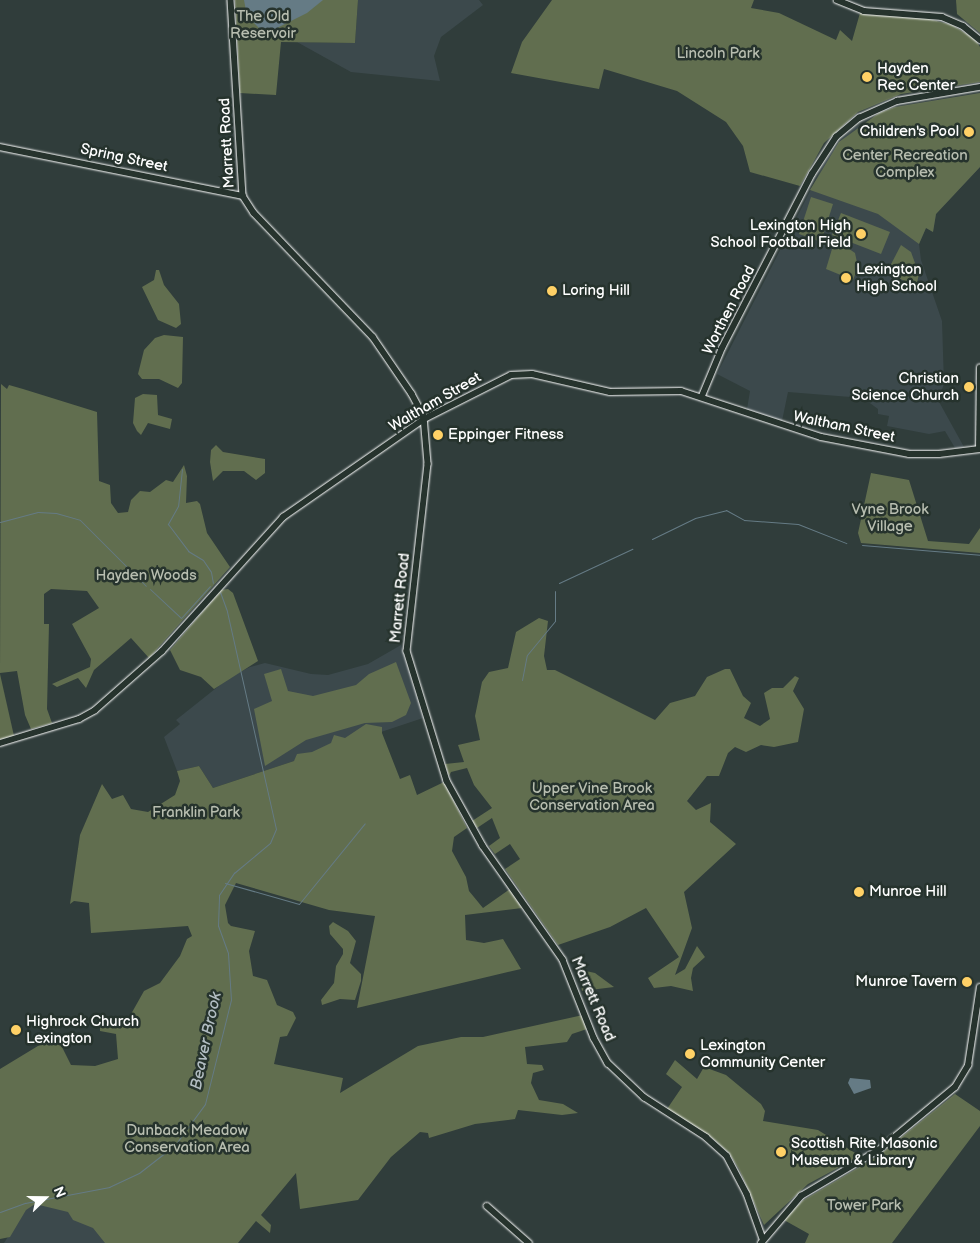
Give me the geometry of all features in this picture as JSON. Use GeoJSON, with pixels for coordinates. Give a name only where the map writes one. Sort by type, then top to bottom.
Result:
{"type":"FeatureCollection","features":[{"type":"Feature","properties":{"kind":"main road","name":"Marrett Road"},"geometry":{"type":"LineString","coordinates":[[231,0],[243,196],[254,213],[373,337],[414,396],[424,419],[428,464],[407,652],[447,781],[483,846],[563,960],[594,1038],[608,1062],[644,1097],[706,1137],[727,1156],[747,1194],[762,1241]]}},
{"type":"Feature","properties":{"kind":"main road"},"geometry":{"type":"LineString","coordinates":[[837,0],[864,11],[942,17],[963,26],[980,40]]}},
{"type":"Feature","properties":{"kind":"main road","name":"Worthen Road"},"geometry":{"type":"LineString","coordinates":[[702,396],[725,342],[820,159],[832,141],[859,118],[897,101],[980,87]]}},
{"type":"Feature","properties":{"kind":"main road","name":"Spring Street"},"geometry":{"type":"LineString","coordinates":[[0,147],[243,196]]}},
{"type":"Feature","properties":{"kind":"main road"},"geometry":{"type":"LineString","coordinates":[[980,368],[980,449]]}},
{"type":"Feature","properties":{"kind":"main road","name":"Waltham Street"},"geometry":{"type":"LineString","coordinates":[[0,743],[79,719],[95,710],[162,651],[283,517],[424,419],[503,378],[523,373],[601,392],[670,390],[702,396],[785,427],[850,443],[919,455],[980,449]]}},
{"type":"Feature","properties":{"kind":"main road"},"geometry":{"type":"LineString","coordinates":[[762,1241],[801,1196],[880,1149],[955,1087],[969,1062],[980,987]]}},
{"type":"Feature","properties":{"kind":"main road"},"geometry":{"type":"LineString","coordinates":[[487,1206],[529,1243]]}},
{"type":"Feature","properties":{"kind":"shaded area"},"geometry":{"type":"Polygon","coordinates":[[[358,0],[479,0],[483,5],[441,37],[434,56],[440,81],[351,72],[297,42],[355,43],[358,0]]]}},
{"type":"Feature","properties":{"kind":"shaded area","name":"Lexington High School"},"geometry":{"type":"Polygon","coordinates":[[[980,93],[980,167],[936,214],[933,232],[926,228],[919,244],[921,260],[942,321],[944,384],[938,400],[964,447],[955,448],[945,431],[929,434],[887,426],[889,416],[878,414],[878,409],[863,398],[788,392],[782,421],[747,409],[750,391],[717,374],[826,160],[839,142],[854,128],[895,107],[980,93]]]}},
{"type":"Feature","properties":{"kind":"shaded area"},"geometry":{"type":"Polygon","coordinates":[[[401,645],[423,718],[213,788],[199,766],[177,771],[164,737],[180,724],[176,720],[230,677],[250,667],[265,663],[311,674],[328,675],[368,664],[401,645]]]}},
{"type":"Feature","properties":{"kind":"shaded area"},"geometry":{"type":"Polygon","coordinates":[[[47,1176],[110,1243],[4,1243],[47,1176]]]}},
{"type":"Feature","properties":{"kind":"green space","name":"The Old Reservoir"},"geometry":{"type":"Polygon","coordinates":[[[235,0],[358,0],[355,43],[281,42],[276,95],[240,93],[235,0]]]}},
{"type":"Feature","properties":{"kind":"green space","name":"Lincoln Park"},"geometry":{"type":"Polygon","coordinates":[[[552,0],[754,0],[751,8],[779,13],[836,40],[840,30],[852,41],[860,13],[925,18],[952,25],[975,39],[980,47],[980,82],[901,94],[858,112],[824,143],[800,186],[750,172],[743,146],[726,122],[677,91],[604,69],[599,89],[511,73],[522,42],[552,0]]]}},
{"type":"Feature","properties":{"kind":"green space"},"geometry":{"type":"Polygon","coordinates":[[[956,0],[980,0],[980,33],[957,14],[956,0]]]}},
{"type":"Feature","properties":{"kind":"green space","name":"Center Recreation Complex"},"geometry":{"type":"Polygon","coordinates":[[[980,93],[980,167],[936,214],[933,232],[926,228],[919,244],[878,214],[810,190],[839,142],[879,113],[895,107],[980,93]]]}},
{"type":"Feature","properties":{"kind":"green space"},"geometry":{"type":"Polygon","coordinates":[[[811,197],[833,204],[821,242],[799,234],[811,197]]]}},
{"type":"Feature","properties":{"kind":"green space","name":"Lexington High School Football Field"},"geometry":{"type":"Polygon","coordinates":[[[841,213],[890,232],[881,254],[832,235],[841,213]]]}},
{"type":"Feature","properties":{"kind":"green space"},"geometry":{"type":"Polygon","coordinates":[[[835,239],[855,253],[858,267],[853,280],[826,269],[835,239]]]}},
{"type":"Feature","properties":{"kind":"green space"},"geometry":{"type":"Polygon","coordinates":[[[901,245],[911,252],[919,274],[916,287],[887,272],[901,245]]]}},
{"type":"Feature","properties":{"kind":"green space"},"geometry":{"type":"Polygon","coordinates":[[[156,270],[159,270],[164,285],[179,304],[181,324],[176,328],[158,320],[142,287],[154,280],[156,270]]]}},
{"type":"Feature","properties":{"kind":"green space"},"geometry":{"type":"Polygon","coordinates":[[[164,335],[183,337],[182,383],[178,388],[159,379],[142,379],[138,374],[144,350],[155,338],[164,335]]]}},
{"type":"Feature","properties":{"kind":"green space","name":"Hayden Woods"},"geometry":{"type":"Polygon","coordinates":[[[1,384],[7,389],[9,385],[97,412],[99,481],[110,485],[111,503],[118,513],[128,512],[131,500],[140,491],[150,492],[166,480],[173,482],[184,465],[187,476],[186,503],[197,501],[200,504],[207,533],[230,567],[149,658],[131,638],[94,670],[86,688],[78,678],[57,687],[52,684],[90,667],[91,659],[72,624],[99,608],[87,591],[51,589],[44,594],[44,624],[49,624],[47,709],[52,723],[31,729],[25,715],[17,671],[0,673],[1,384]]]}},
{"type":"Feature","properties":{"kind":"green space"},"geometry":{"type":"Polygon","coordinates":[[[143,394],[157,395],[158,415],[172,419],[170,429],[148,423],[141,435],[137,431],[133,423],[135,398],[143,394]]]}},
{"type":"Feature","properties":{"kind":"green space"},"geometry":{"type":"Polygon","coordinates":[[[216,445],[223,452],[265,459],[265,473],[256,480],[244,471],[223,471],[213,481],[210,462],[211,450],[216,445]]]}},
{"type":"Feature","properties":{"kind":"green space","name":"Vyne Brook Village"},"geometry":{"type":"Polygon","coordinates":[[[871,473],[909,480],[928,541],[969,544],[980,528],[980,553],[861,543],[858,533],[871,473]]]}},
{"type":"Feature","properties":{"kind":"green space"},"geometry":{"type":"Polygon","coordinates":[[[228,589],[233,593],[258,661],[214,689],[201,677],[180,670],[170,650],[221,590],[228,589]]]}},
{"type":"Feature","properties":{"kind":"green space","name":"Upper Vine Brook Conservation Area"},"geometry":{"type":"Polygon","coordinates":[[[539,618],[548,621],[544,656],[547,670],[555,670],[655,720],[670,703],[695,696],[707,677],[725,669],[730,669],[743,696],[751,703],[744,718],[760,726],[770,719],[764,693],[772,688],[783,688],[795,676],[799,678],[793,691],[804,709],[798,742],[774,747],[761,745],[746,752],[735,747],[728,753],[719,776],[707,776],[687,801],[696,810],[711,803],[710,822],[736,844],[684,892],[692,928],[675,975],[685,969],[697,946],[705,957],[693,968],[691,978],[693,991],[671,986],[654,988],[648,978],[679,957],[646,908],[610,927],[558,945],[505,869],[520,859],[510,844],[495,854],[489,846],[500,838],[492,818],[477,828],[472,821],[492,808],[474,785],[467,768],[451,772],[449,776],[445,764],[464,762],[458,745],[480,740],[475,716],[482,682],[489,672],[508,668],[516,632],[539,618]]]}},
{"type":"Feature","properties":{"kind":"green space"},"geometry":{"type":"Polygon","coordinates":[[[396,662],[411,703],[406,715],[392,722],[365,723],[306,740],[265,766],[254,709],[272,701],[264,674],[281,669],[288,691],[313,696],[356,685],[369,674],[396,662]]]}},
{"type":"Feature","properties":{"kind":"green space"},"geometry":{"type":"Polygon","coordinates":[[[0,674],[14,736],[0,740],[0,674]]]}},
{"type":"Feature","properties":{"kind":"green space","name":"Dunback Meadow Conservation Area"},"geometry":{"type":"Polygon","coordinates":[[[366,724],[382,727],[382,733],[400,779],[410,775],[417,795],[444,782],[467,828],[454,837],[452,851],[466,877],[469,891],[483,908],[510,889],[522,908],[465,915],[466,940],[484,943],[503,939],[521,969],[357,1008],[375,916],[329,910],[236,883],[225,905],[228,923],[231,926],[255,931],[249,951],[253,976],[267,980],[277,1005],[293,1012],[296,1018],[287,1036],[280,1037],[274,1064],[343,1078],[340,1093],[418,1046],[461,1037],[483,1037],[583,1015],[587,1029],[572,1034],[567,1042],[525,1047],[527,1064],[542,1065],[544,1070],[533,1073],[531,1083],[539,1100],[563,1104],[578,1113],[562,1115],[518,1110],[515,1119],[475,1124],[429,1138],[428,1133],[420,1132],[391,1157],[358,1200],[300,1209],[296,1173],[261,1215],[271,1225],[270,1233],[256,1221],[238,1243],[105,1243],[93,1228],[73,1220],[68,1212],[35,1204],[26,1210],[10,1237],[0,1239],[0,1069],[56,1035],[71,1065],[95,1066],[118,1059],[116,1034],[100,1031],[100,1025],[126,1023],[144,991],[160,983],[180,956],[187,939],[192,936],[188,926],[91,933],[89,903],[74,901],[70,904],[80,835],[102,784],[112,799],[123,795],[131,809],[148,812],[175,795],[180,781],[177,771],[199,766],[213,788],[294,761],[297,754],[312,752],[331,743],[334,735],[345,738],[366,724]]]}},
{"type":"Feature","properties":{"kind":"green space"},"geometry":{"type":"Polygon","coordinates":[[[333,922],[348,931],[356,941],[350,963],[361,974],[361,981],[355,1000],[340,999],[322,1005],[321,1000],[334,983],[336,966],[343,954],[343,949],[330,934],[329,926],[333,922]]]}},
{"type":"Feature","properties":{"kind":"green space"},"geometry":{"type":"Polygon","coordinates":[[[586,971],[595,973],[614,987],[582,991],[579,975],[586,971]]]}},
{"type":"Feature","properties":{"kind":"green space"},"geometry":{"type":"Polygon","coordinates":[[[675,1060],[697,1079],[704,1067],[726,1075],[761,1104],[765,1111],[763,1121],[818,1130],[860,1156],[808,1184],[764,1225],[739,1169],[729,1153],[711,1137],[667,1109],[682,1087],[666,1074],[675,1060]]]}},
{"type":"Feature","properties":{"kind":"green space","name":"Tower Park"},"geometry":{"type":"Polygon","coordinates":[[[955,1094],[980,1111],[980,1126],[892,1243],[805,1243],[809,1234],[784,1220],[802,1201],[878,1156],[955,1094]]]}},
{"type":"Feature","properties":{"kind":"water"},"geometry":{"type":"Polygon","coordinates":[[[244,0],[323,0],[307,13],[265,34],[247,16],[244,0]]]}},
{"type":"Feature","properties":{"kind":"water"},"geometry":{"type":"Polygon","coordinates":[[[850,1078],[870,1080],[871,1088],[854,1094],[848,1083],[850,1078]]]}},
{"type":"Feature","properties":{"kind":"waterway","name":"Beaver Brook"},"geometry":{"type":"LineString","coordinates":[[182,469],[178,506],[168,524],[188,551],[203,560],[211,572],[213,583]]}},
{"type":"Feature","properties":{"kind":"waterway"},"geometry":{"type":"LineString","coordinates":[[652,539],[695,518],[726,510],[744,520],[798,524],[846,543]]}},
{"type":"Feature","properties":{"kind":"waterway"},"geometry":{"type":"LineString","coordinates":[[0,522],[38,512],[56,513],[80,520],[146,586]]}},
{"type":"Feature","properties":{"kind":"waterway"},"geometry":{"type":"LineString","coordinates":[[862,545],[980,555]]}},
{"type":"Feature","properties":{"kind":"waterway"},"geometry":{"type":"LineString","coordinates":[[559,583],[632,549]]}},
{"type":"Feature","properties":{"kind":"waterway"},"geometry":{"type":"LineString","coordinates":[[150,589],[181,618],[210,586]]}},
{"type":"Feature","properties":{"kind":"waterway"},"geometry":{"type":"LineString","coordinates":[[522,680],[527,655],[555,621],[555,591]]}},
{"type":"Feature","properties":{"kind":"waterway","name":"Beaver Brook"},"geometry":{"type":"LineString","coordinates":[[0,1212],[25,1203],[109,1187],[139,1173],[175,1145],[205,1104],[231,1000],[228,953],[218,926],[219,895],[234,873],[270,843],[276,829],[227,611],[220,592]]}},
{"type":"Feature","properties":{"kind":"waterway"},"geometry":{"type":"LineString","coordinates":[[225,883],[299,904],[365,823]]}},
{"type":"Feature","properties":{"kind":"place","name":"Hayden Rec Center"},"geometry":{"type":"Point","coordinates":[867,77]}},
{"type":"Feature","properties":{"kind":"place","name":"Children's Pool"},"geometry":{"type":"Point","coordinates":[969,132]}},
{"type":"Feature","properties":{"kind":"place","name":"Lexington High School Football Field"},"geometry":{"type":"Point","coordinates":[861,234]}},
{"type":"Feature","properties":{"kind":"place","name":"Lexington High School"},"geometry":{"type":"Point","coordinates":[846,278]}},
{"type":"Feature","properties":{"kind":"place","name":"Loring Hill"},"geometry":{"type":"Point","coordinates":[552,291]}},
{"type":"Feature","properties":{"kind":"place","name":"Christian Science Church"},"geometry":{"type":"Point","coordinates":[969,387]}},
{"type":"Feature","properties":{"kind":"place","name":"Eppinger Fitness"},"geometry":{"type":"Point","coordinates":[438,435]}},
{"type":"Feature","properties":{"kind":"place","name":"Munroe Hill"},"geometry":{"type":"Point","coordinates":[859,892]}},
{"type":"Feature","properties":{"kind":"place","name":"Munroe Tavern"},"geometry":{"type":"Point","coordinates":[967,982]}},
{"type":"Feature","properties":{"kind":"place","name":"Highrock Church Lexington"},"geometry":{"type":"Point","coordinates":[16,1030]}},
{"type":"Feature","properties":{"kind":"place","name":"Lexington Community Center"},"geometry":{"type":"Point","coordinates":[690,1054]}},
{"type":"Feature","properties":{"kind":"place","name":"Scottish Rite Masonic Museum & Library"},"geometry":{"type":"Point","coordinates":[781,1152]}},
{"type":"Feature","properties":{"kind":"park label","name":"Franklin Park"},"geometry":{"type":"Point","coordinates":[196,813]}}]}
